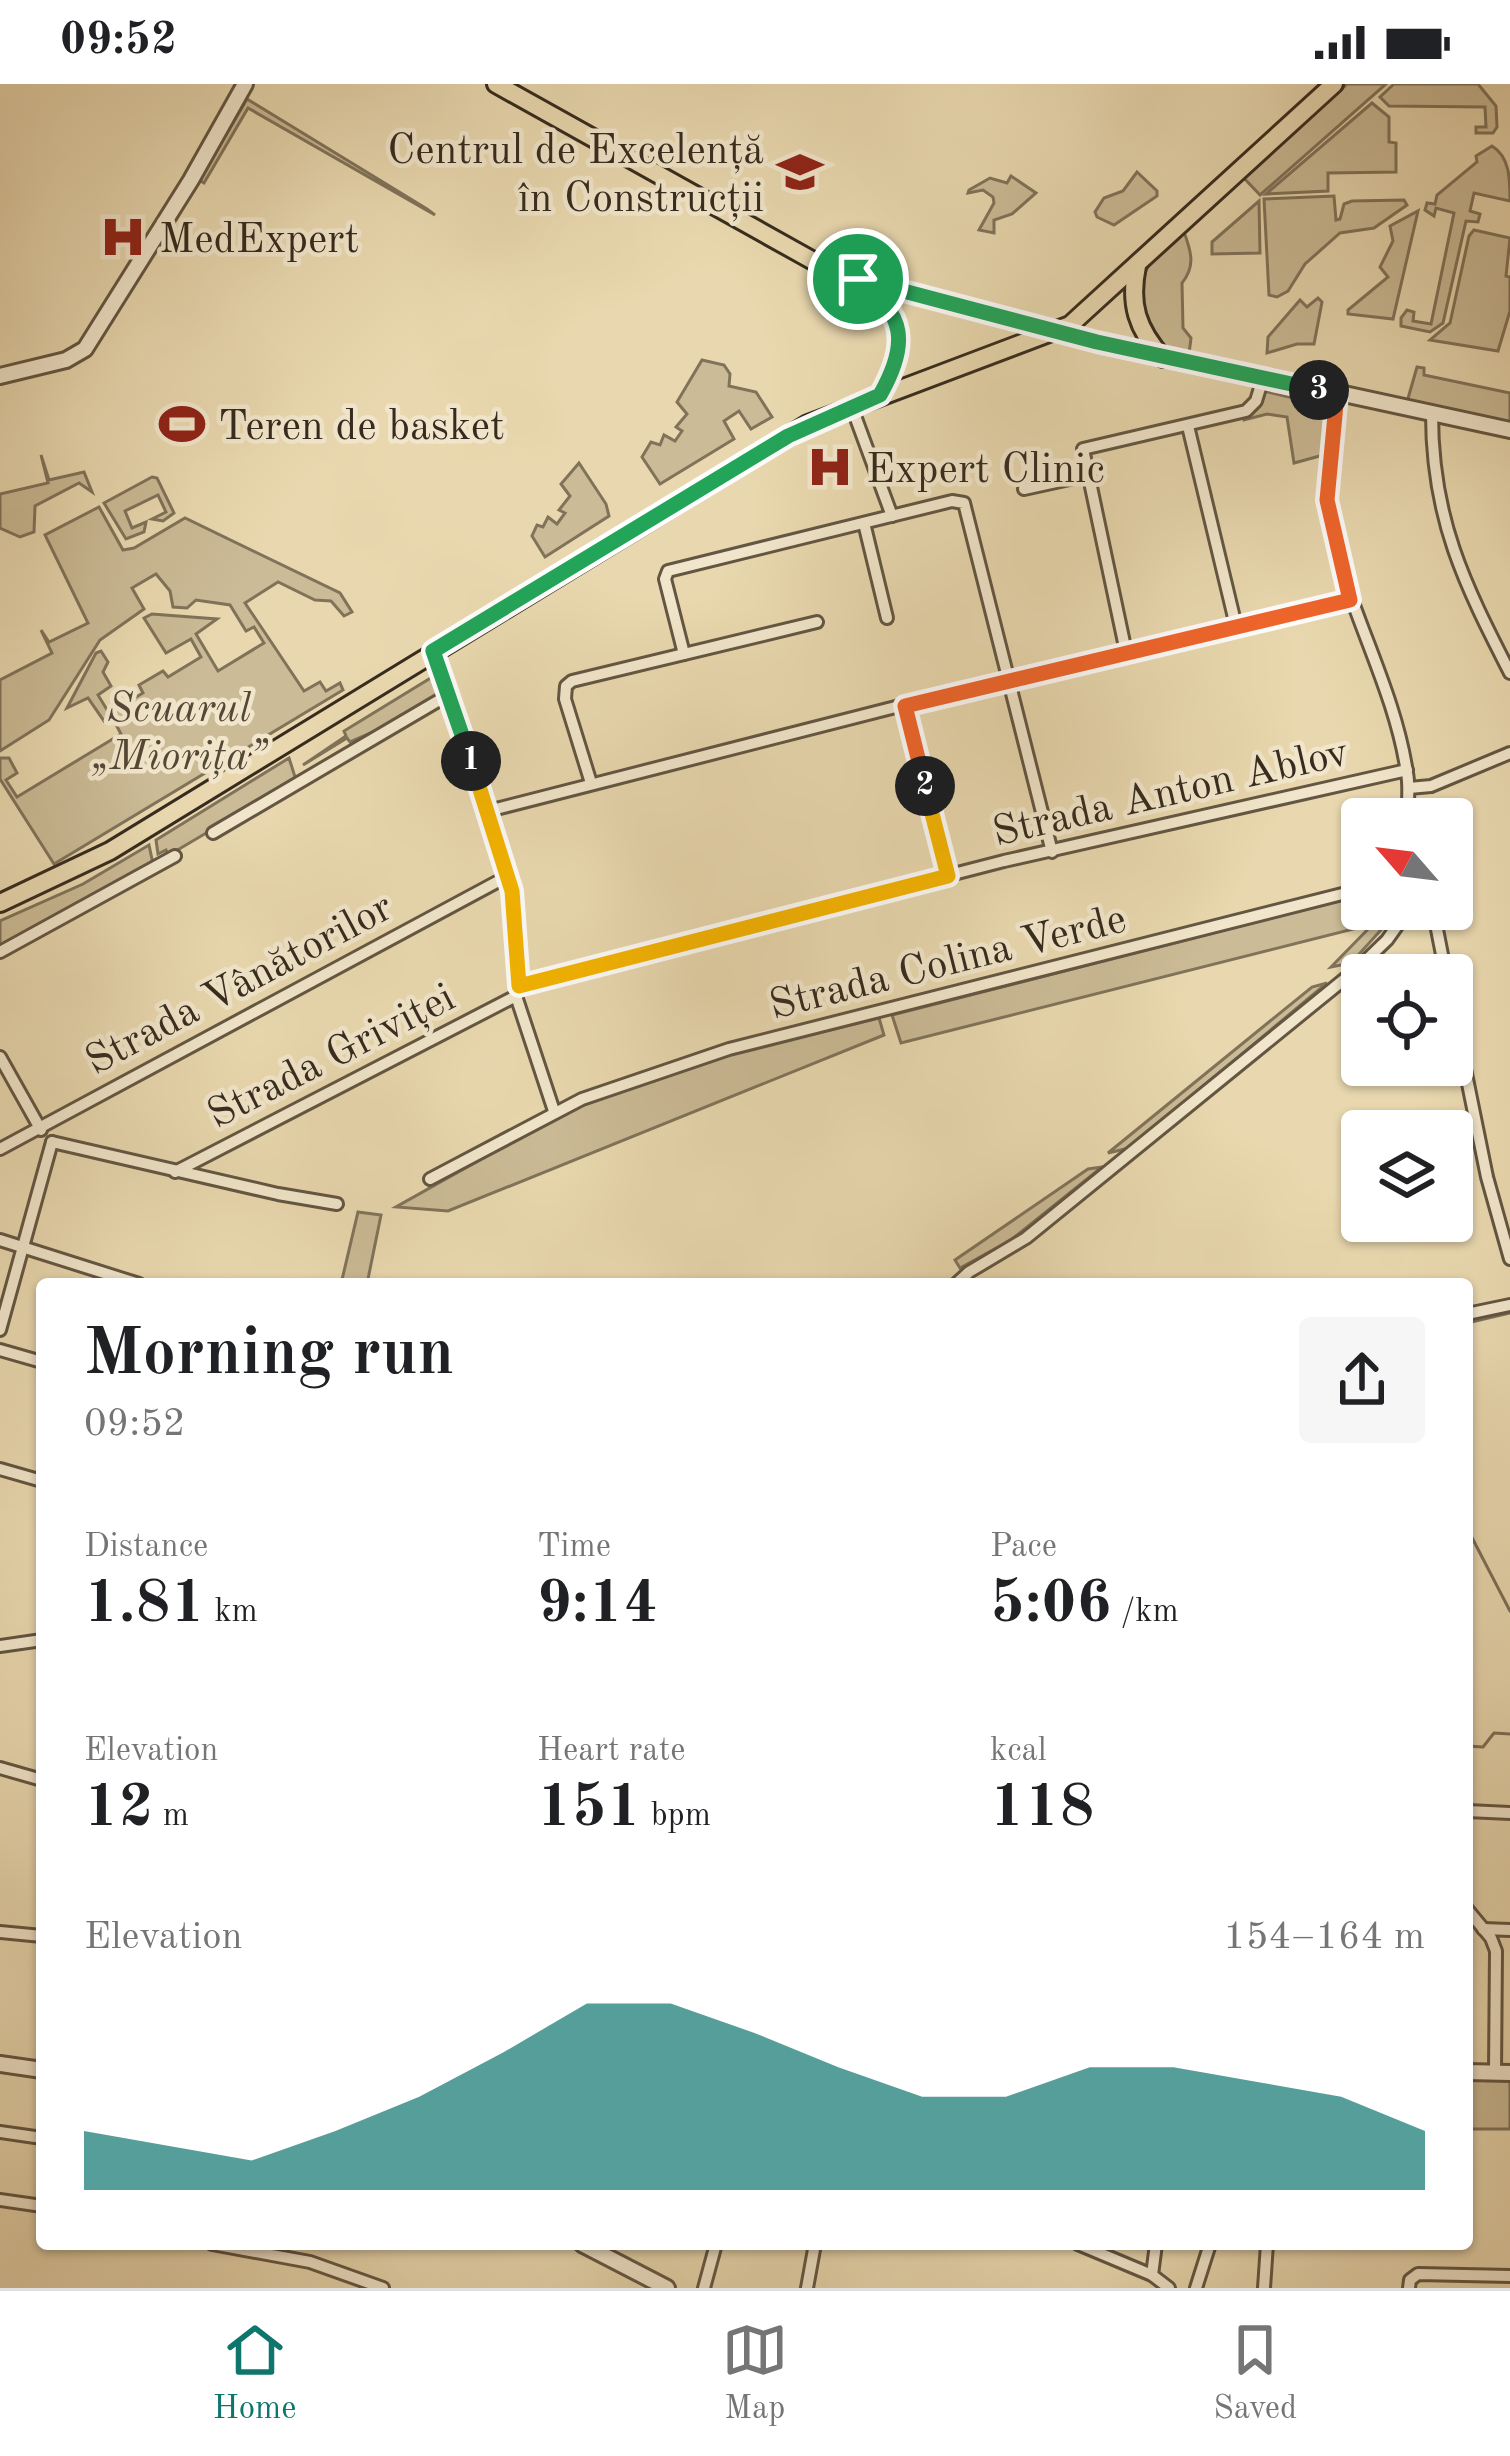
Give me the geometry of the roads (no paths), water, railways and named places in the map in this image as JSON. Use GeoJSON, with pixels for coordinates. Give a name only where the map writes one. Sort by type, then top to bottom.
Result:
{"type":"FeatureCollection","features":[{"type":"Feature","properties":{"kind":"main road"},"geometry":{"type":"LineString","coordinates":[[496,84],[770,238],[858,279],[1058,332]]}},
{"type":"Feature","properties":{"kind":"main road"},"geometry":{"type":"LineString","coordinates":[[0,903],[110,851],[788,436],[851,405],[1058,332],[1094,306],[1334,84]]}},
{"type":"Feature","properties":{"kind":"main road"},"geometry":{"type":"LineString","coordinates":[[1137,264],[1136,316],[1163,358]]}},
{"type":"Feature","properties":{"kind":"main road"},"geometry":{"type":"LineString","coordinates":[[858,279],[883,298],[898,331],[896,363],[880,395]]}},
{"type":"Feature","properties":{"kind":"street"},"geometry":{"type":"LineString","coordinates":[[0,376],[67,360],[93,340],[245,84]]}},
{"type":"Feature","properties":{"kind":"street"},"geometry":{"type":"LineString","coordinates":[[1058,332],[1510,430]]}},
{"type":"Feature","properties":{"kind":"street"},"geometry":{"type":"LineString","coordinates":[[1126,652],[1083,449],[1250,409],[1263,378]]}},
{"type":"Feature","properties":{"kind":"street"},"geometry":{"type":"LineString","coordinates":[[1337,394],[1327,500],[1350,600],[1391,711],[1407,770],[1409,798]]}},
{"type":"Feature","properties":{"kind":"street"},"geometry":{"type":"LineString","coordinates":[[851,405],[892,516]]}},
{"type":"Feature","properties":{"kind":"street"},"geometry":{"type":"LineString","coordinates":[[1432,414],[1436,473],[1451,550],[1510,673]]}},
{"type":"Feature","properties":{"kind":"street"},"geometry":{"type":"LineString","coordinates":[[1188,426],[1236,626]]}},
{"type":"Feature","properties":{"kind":"street"},"geometry":{"type":"LineString","coordinates":[[1024,489],[1088,475]]}},
{"type":"Feature","properties":{"kind":"street"},"geometry":{"type":"LineString","coordinates":[[684,654],[664,579],[668,571],[959,500],[967,508],[1052,852]]}},
{"type":"Feature","properties":{"kind":"street"},"geometry":{"type":"LineString","coordinates":[[864,523],[886,618]]}},
{"type":"Feature","properties":{"kind":"street"},"geometry":{"type":"LineString","coordinates":[[488,811],[1350,600]]}},
{"type":"Feature","properties":{"kind":"street"},"geometry":{"type":"LineString","coordinates":[[591,783],[566,686],[577,679],[817,622]]}},
{"type":"Feature","properties":{"kind":"street"},"geometry":{"type":"LineString","coordinates":[[433,651],[508,877],[518,941],[517,991],[554,1112]]}},
{"type":"Feature","properties":{"kind":"street"},"geometry":{"type":"LineString","coordinates":[[213,833],[448,695]]}},
{"type":"Feature","properties":{"kind":"street","name":"Strada Anton Ablov"},"geometry":{"type":"LineString","coordinates":[[905,706],[948,876]]}},
{"type":"Feature","properties":{"kind":"street"},"geometry":{"type":"LineString","coordinates":[[1409,788],[1431,786],[1510,753]]}},
{"type":"Feature","properties":{"kind":"street","name":"Strada Anton Ablov"},"geometry":{"type":"LineString","coordinates":[[517,991],[948,876],[1407,770]]}},
{"type":"Feature","properties":{"kind":"street"},"geometry":{"type":"LineString","coordinates":[[0,952],[175,856]]}},
{"type":"Feature","properties":{"kind":"street","name":"Strada Vânătorilor"},"geometry":{"type":"LineString","coordinates":[[0,1149],[508,877]]}},
{"type":"Feature","properties":{"kind":"street","name":"Strada Colina Verde"},"geometry":{"type":"LineString","coordinates":[[430,1179],[554,1112],[729,1049],[1341,894]]}},
{"type":"Feature","properties":{"kind":"street"},"geometry":{"type":"LineString","coordinates":[[962,1278],[1026,1238],[1357,969],[1394,930]]}},
{"type":"Feature","properties":{"kind":"street","name":"Strada Griviței"},"geometry":{"type":"LineString","coordinates":[[176,1172],[517,991]]}},
{"type":"Feature","properties":{"kind":"street"},"geometry":{"type":"LineString","coordinates":[[0,1058],[52,1142],[337,1204]]}},
{"type":"Feature","properties":{"kind":"street"},"geometry":{"type":"LineString","coordinates":[[1468,1086],[1510,1259]]}},
{"type":"Feature","properties":{"kind":"street"},"geometry":{"type":"LineString","coordinates":[[0,1330],[52,1142]]}},
{"type":"Feature","properties":{"kind":"street"},"geometry":{"type":"LineString","coordinates":[[0,1240],[121,1278]]}},
{"type":"Feature","properties":{"kind":"street"},"geometry":{"type":"LineString","coordinates":[[1473,1313],[1510,1305]]}},
{"type":"Feature","properties":{"kind":"street"},"geometry":{"type":"LineString","coordinates":[[0,1350],[36,1360]]}},
{"type":"Feature","properties":{"kind":"street"},"geometry":{"type":"LineString","coordinates":[[0,1469],[36,1479]]}},
{"type":"Feature","properties":{"kind":"street"},"geometry":{"type":"LineString","coordinates":[[0,1646],[36,1641]]}},
{"type":"Feature","properties":{"kind":"street"},"geometry":{"type":"LineString","coordinates":[[0,1768],[36,1778]]}},
{"type":"Feature","properties":{"kind":"street"},"geometry":{"type":"LineString","coordinates":[[1473,1811],[1510,1813]]}},
{"type":"Feature","properties":{"kind":"street"},"geometry":{"type":"LineString","coordinates":[[1473,1917],[1496,1951],[1502,2073]]}},
{"type":"Feature","properties":{"kind":"street"},"geometry":{"type":"LineString","coordinates":[[1483,1930],[1510,1930]]}},
{"type":"Feature","properties":{"kind":"street"},"geometry":{"type":"LineString","coordinates":[[0,1931],[36,1935]]}},
{"type":"Feature","properties":{"kind":"street"},"geometry":{"type":"LineString","coordinates":[[0,2064],[36,2069]]}},
{"type":"Feature","properties":{"kind":"street"},"geometry":{"type":"LineString","coordinates":[[0,2132],[36,2137]]}},
{"type":"Feature","properties":{"kind":"street"},"geometry":{"type":"LineString","coordinates":[[0,2200],[36,2205]]}},
{"type":"Feature","properties":{"kind":"street"},"geometry":{"type":"LineString","coordinates":[[245,2250],[310,2262],[383,2288]]}},
{"type":"Feature","properties":{"kind":"street"},"geometry":{"type":"LineString","coordinates":[[594,2250],[668,2288]]}},
{"type":"Feature","properties":{"kind":"street"},"geometry":{"type":"LineString","coordinates":[[704,2288],[714,2250]]}},
{"type":"Feature","properties":{"kind":"street"},"geometry":{"type":"LineString","coordinates":[[807,2288],[814,2250]]}},
{"type":"Feature","properties":{"kind":"street"},"geometry":{"type":"LineString","coordinates":[[1092,2250],[1152,2275],[1169,2288]]}},
{"type":"Feature","properties":{"kind":"street"},"geometry":{"type":"LineString","coordinates":[[1152,2275],[1155,2250]]}},
{"type":"Feature","properties":{"kind":"street"},"geometry":{"type":"LineString","coordinates":[[1196,2288],[1208,2250]]}},
{"type":"Feature","properties":{"kind":"street"},"geometry":{"type":"LineString","coordinates":[[1264,2288],[1267,2250]]}},
{"type":"Feature","properties":{"kind":"street"},"geometry":{"type":"LineString","coordinates":[[1411,2282],[1510,2276]]}},
{"type":"Feature","properties":{"kind":"waterway"},"geometry":{"type":"LineString","coordinates":[[1473,1322],[1510,1313]]}},
{"type":"Feature","properties":{"kind":"waterway"},"geometry":{"type":"LineString","coordinates":[[1473,1540],[1510,1611]]}},
{"type":"Feature","properties":{"kind":"waterway"},"geometry":{"type":"LineString","coordinates":[[1473,1746],[1483,1747],[1494,1733],[1510,1734]]}},
{"type":"Feature","properties":{"kind":"place","name":"Centrul de Excelență în Construcții"},"geometry":{"type":"Point","coordinates":[800,172]}},
{"type":"Feature","properties":{"kind":"place","name":"MedExpert"},"geometry":{"type":"Point","coordinates":[123,237]}},
{"type":"Feature","properties":{"kind":"place","name":"Teren de basket"},"geometry":{"type":"Point","coordinates":[182,424]}},
{"type":"Feature","properties":{"kind":"place","name":"Expert Clinic"},"geometry":{"type":"Point","coordinates":[830,467]}},
{"type":"Feature","properties":{"kind":"park label","name":"Scuarul „Miorița”"},"geometry":{"type":"Point","coordinates":[179,730]}}]}
